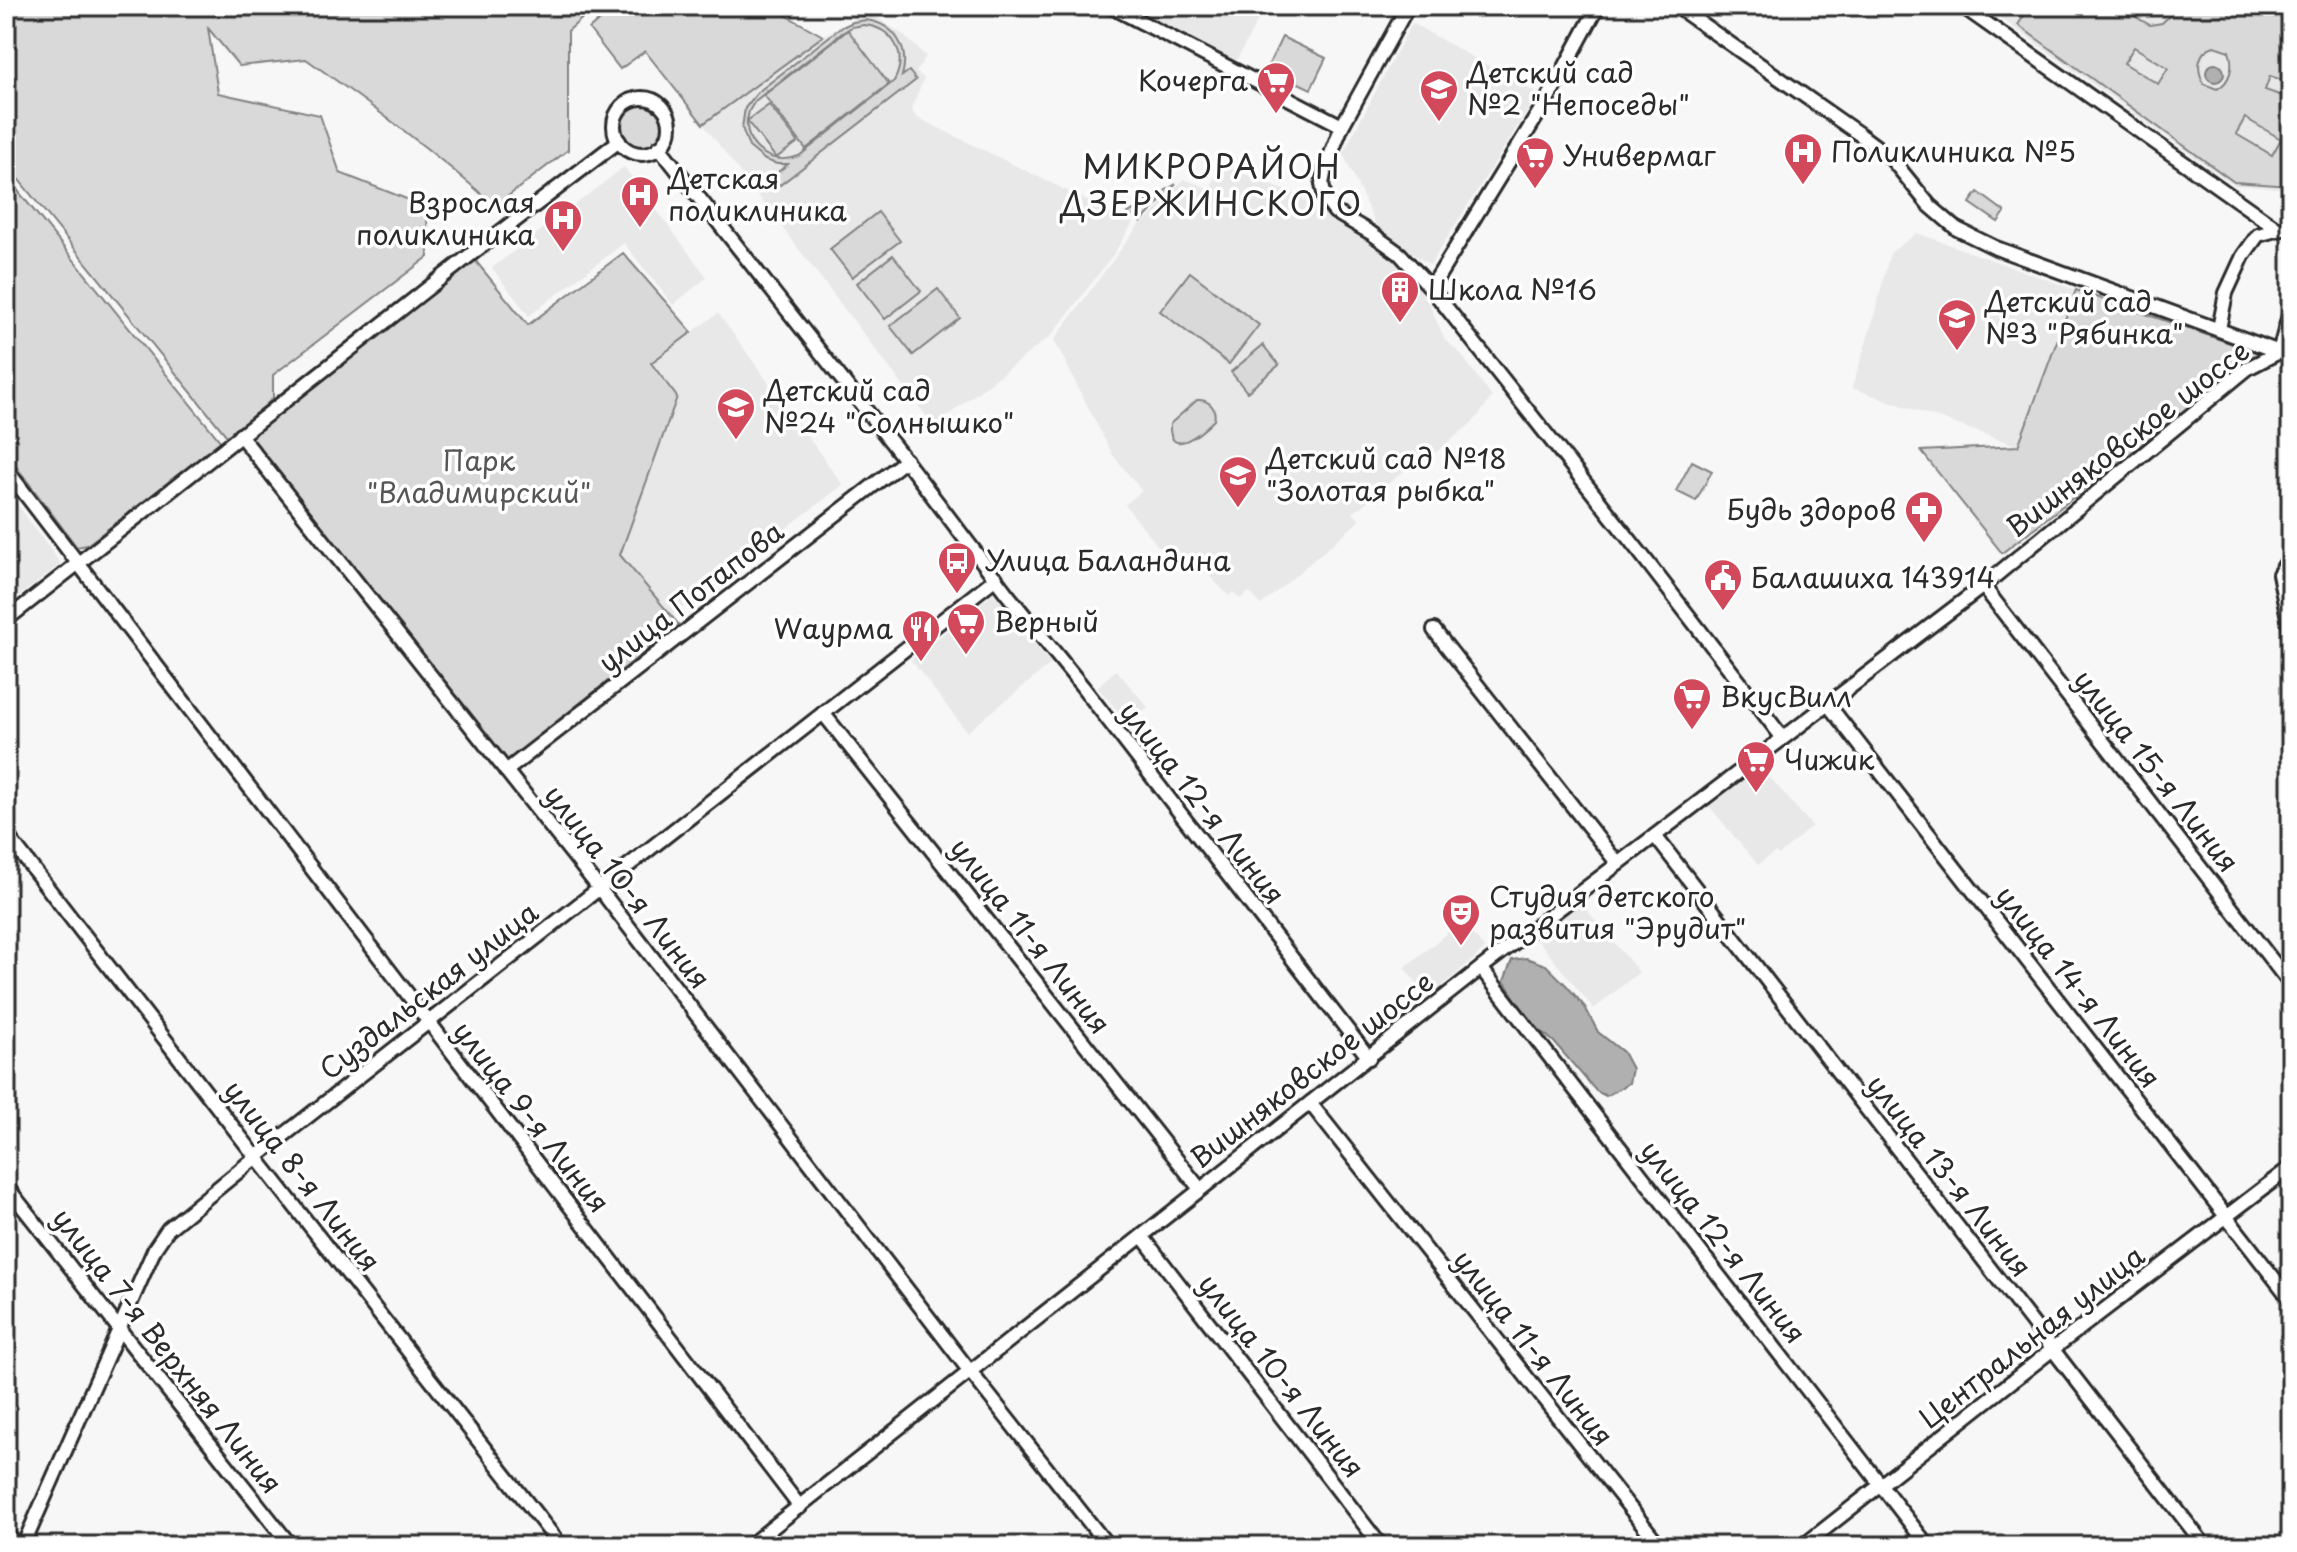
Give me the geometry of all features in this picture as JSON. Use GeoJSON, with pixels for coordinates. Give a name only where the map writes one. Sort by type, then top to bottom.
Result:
{"type":"FeatureCollection","features":[{"type":"Feature","properties":{"kind":"street"},"geometry":{"type":"LineString","coordinates":[[1110,6],[1342,126]]}},
{"type":"Feature","properties":{"kind":"street"},"geometry":{"type":"LineString","coordinates":[[1408,6],[1342,126],[1325,169],[1322,184],[1325,199],[1335,212],[1400,254],[1431,288],[1782,737]]}},
{"type":"Feature","properties":{"kind":"street"},"geometry":{"type":"LineString","coordinates":[[1431,288],[1551,93],[1598,6]]}},
{"type":"Feature","properties":{"kind":"street"},"geometry":{"type":"LineString","coordinates":[[1676,6],[1890,157],[1929,205],[1957,229],[2022,259],[2285,354],[2291,308]]}},
{"type":"Feature","properties":{"kind":"street"},"geometry":{"type":"LineString","coordinates":[[1962,6],[2285,228]]}},
{"type":"Feature","properties":{"kind":"street"},"geometry":{"type":"LineString","coordinates":[[636,98],[645,98],[662,106],[667,114],[669,132],[659,147],[651,152],[633,152],[619,141],[614,124],[620,107],[636,98]]}},
{"type":"Feature","properties":{"kind":"street"},"geometry":{"type":"LineString","coordinates":[[6,620],[619,141]]}},
{"type":"Feature","properties":{"kind":"street"},"geometry":{"type":"LineString","coordinates":[[659,147],[996,578]]}},
{"type":"Feature","properties":{"kind":"street"},"geometry":{"type":"LineString","coordinates":[[2219,329],[2226,293],[2243,256],[2258,235],[2285,228]]}},
{"type":"Feature","properties":{"kind":"street","name":"Вишняковское шоссе"},"geometry":{"type":"LineString","coordinates":[[749,1546],[1481,968],[1983,586],[2248,368],[2285,354]]}},
{"type":"Feature","properties":{"kind":"street","name":"улица 10-я Линия"},"geometry":{"type":"LineString","coordinates":[[240,435],[599,888],[970,1371]]}},
{"type":"Feature","properties":{"kind":"street","name":"улица Потапова"},"geometry":{"type":"LineString","coordinates":[[506,771],[906,460]]}},
{"type":"Feature","properties":{"kind":"street","name":"улица 9-я Линия"},"geometry":{"type":"LineString","coordinates":[[6,469],[800,1507]]}},
{"type":"Feature","properties":{"kind":"street"},"geometry":{"type":"LineString","coordinates":[[2291,556],[2279,574],[2291,633]]}},
{"type":"Feature","properties":{"kind":"street","name":"Суздальская улица"},"geometry":{"type":"LineString","coordinates":[[23,1546],[155,1248],[168,1229],[996,578]]}},
{"type":"Feature","properties":{"kind":"street","name":"улица 12-я Линия"},"geometry":{"type":"LineString","coordinates":[[996,578],[1369,1058]]}},
{"type":"Feature","properties":{"kind":"street","name":"улица 15-я Линия"},"geometry":{"type":"LineString","coordinates":[[1983,586],[2291,985]]}},
{"type":"Feature","properties":{"kind":"street"},"geometry":{"type":"LineString","coordinates":[[1434,630],[1618,864]]}},
{"type":"Feature","properties":{"kind":"street","name":"улица 14-я Линия"},"geometry":{"type":"LineString","coordinates":[[1827,703],[2291,1300]]}},
{"type":"Feature","properties":{"kind":"street","name":"улица 11-я Линия"},"geometry":{"type":"LineString","coordinates":[[823,713],[1200,1189]]}},
{"type":"Feature","properties":{"kind":"street","name":"улица 8-я Линия"},"geometry":{"type":"LineString","coordinates":[[6,834],[561,1546]]}},
{"type":"Feature","properties":{"kind":"street","name":"улица 13-я Линия"},"geometry":{"type":"LineString","coordinates":[[1655,836],[2205,1546]]}},
{"type":"Feature","properties":{"kind":"street","name":"улица 12-я Линия"},"geometry":{"type":"LineString","coordinates":[[1481,968],[1928,1546]]}},
{"type":"Feature","properties":{"kind":"street","name":"улица 11-я Линия"},"geometry":{"type":"LineString","coordinates":[[1310,1103],[1660,1546]]}},
{"type":"Feature","properties":{"kind":"street","name":"Центральная улица"},"geometry":{"type":"LineString","coordinates":[[1803,1546],[2291,1167]]}},
{"type":"Feature","properties":{"kind":"street","name":"улица 7-я Верхняя Линия"},"geometry":{"type":"LineString","coordinates":[[6,1186],[291,1546]]}},
{"type":"Feature","properties":{"kind":"street","name":"улица 10-я Линия"},"geometry":{"type":"LineString","coordinates":[[1142,1236],[1381,1546]]}},
{"type":"Feature","properties":{"kind":"street"},"geometry":{"type":"LineString","coordinates":[[970,1371],[1108,1546]]}},
{"type":"Feature","properties":{"kind":"street"},"geometry":{"type":"LineString","coordinates":[[6,1533],[17,1546]]}},
{"type":"Feature","properties":{"kind":"shaded area"},"geometry":{"type":"Polygon","coordinates":[[[1120,6],[1240,6],[1260,16],[1234,65],[1120,6]]]}},
{"type":"Feature","properties":{"kind":"shaded area"},"geometry":{"type":"Polygon","coordinates":[[[1984,6],[2291,6],[2291,189],[2234,185],[1984,6]]]}},
{"type":"Feature","properties":{"kind":"shaded area"},"geometry":{"type":"Polygon","coordinates":[[[864,14],[877,18],[902,34],[926,56],[916,72],[924,78],[912,107],[916,117],[1133,223],[1111,258],[1051,336],[934,426],[703,124],[823,36],[864,14]]]}},
{"type":"Feature","properties":{"kind":"shaded area","name":"Детский сад №2 \"Непоседы\""},"geometry":{"type":"Polygon","coordinates":[[[1412,23],[1538,94],[1430,265],[1378,230],[1343,153],[1412,23]]]}},
{"type":"Feature","properties":{"kind":"shaded area"},"geometry":{"type":"Polygon","coordinates":[[[2211,64],[2219,64],[2224,73],[2222,80],[2211,82],[2206,77],[2206,69],[2211,64]]]}},
{"type":"Feature","properties":{"kind":"shaded area"},"geometry":{"type":"Polygon","coordinates":[[[1221,164],[1294,194],[1392,254],[1430,306],[1445,340],[1460,353],[1492,397],[1474,421],[1418,467],[1410,466],[1353,513],[1360,520],[1261,605],[1249,592],[1240,599],[1233,592],[1229,596],[1190,556],[1175,567],[1125,505],[1142,491],[1112,454],[1054,340],[1138,226],[1184,179],[1210,189],[1221,164]]]}},
{"type":"Feature","properties":{"kind":"shaded area"},"geometry":{"type":"Polygon","coordinates":[[[624,167],[707,277],[673,305],[624,243],[529,316],[492,268],[624,167]]]}},
{"type":"Feature","properties":{"kind":"shaded area","name":"Детский сад №3 \"Рябинка\""},"geometry":{"type":"Polygon","coordinates":[[[1917,233],[2076,290],[2018,446],[1852,388],[1890,253],[1917,233]]]}},
{"type":"Feature","properties":{"kind":"shaded area","name":"Детский сад №24 \"Солнышко\""},"geometry":{"type":"Polygon","coordinates":[[[718,313],[843,485],[671,616],[620,555],[676,397],[651,363],[718,313]]]}},
{"type":"Feature","properties":{"kind":"shaded area"},"geometry":{"type":"Polygon","coordinates":[[[6,489],[61,564],[6,606],[6,489]]]}},
{"type":"Feature","properties":{"kind":"shaded area"},"geometry":{"type":"Polygon","coordinates":[[[993,593],[1051,664],[967,732],[911,660],[993,593]]]}},
{"type":"Feature","properties":{"kind":"shaded area"},"geometry":{"type":"Polygon","coordinates":[[[1116,670],[1148,707],[1129,724],[1097,687],[1116,670]]]}},
{"type":"Feature","properties":{"kind":"shaded area"},"geometry":{"type":"Polygon","coordinates":[[[1761,767],[1812,826],[1779,855],[1775,852],[1758,865],[1709,806],[1761,767]]]}},
{"type":"Feature","properties":{"kind":"shaded area"},"geometry":{"type":"Polygon","coordinates":[[[1580,902],[1639,972],[1594,1009],[1535,937],[1580,902]]]}},
{"type":"Feature","properties":{"kind":"shaded area"},"geometry":{"type":"Polygon","coordinates":[[[1462,921],[1485,949],[1429,997],[1404,968],[1462,921]]]}},
{"type":"Feature","properties":{"kind":"shaded area"},"geometry":{"type":"Polygon","coordinates":[[[1526,958],[1546,965],[1585,1007],[1598,1032],[1623,1052],[1632,1069],[1629,1083],[1606,1096],[1596,1091],[1554,1042],[1530,1022],[1504,981],[1512,960],[1526,958]]]}},
{"type":"Feature","properties":{"kind":"green space"},"geometry":{"type":"Polygon","coordinates":[[[6,6],[596,6],[568,31],[568,150],[495,206],[402,130],[306,59],[239,66],[208,28],[218,93],[320,115],[340,173],[427,207],[428,257],[273,375],[273,398],[230,440],[6,164],[6,6]]]}},
{"type":"Feature","properties":{"kind":"green space"},"geometry":{"type":"Polygon","coordinates":[[[616,6],[769,6],[823,36],[703,124],[645,51],[620,69],[589,29],[616,6]]]}},
{"type":"Feature","properties":{"kind":"green space"},"geometry":{"type":"Polygon","coordinates":[[[2024,6],[2116,6],[2150,25],[2162,23],[2179,6],[2291,6],[2291,83],[2270,76],[2265,90],[2291,99],[2291,186],[2234,182],[2018,25],[2028,9],[2024,6]],[[2214,46],[2201,56],[2200,72],[2204,84],[2217,89],[2228,78],[2231,67],[2229,51],[2214,46]],[[2134,47],[2124,63],[2158,84],[2168,68],[2134,47]],[[2245,118],[2236,134],[2272,155],[2281,139],[2245,118]]]}},
{"type":"Feature","properties":{"kind":"green space"},"geometry":{"type":"Polygon","coordinates":[[[853,22],[876,22],[892,32],[902,47],[902,76],[909,71],[916,80],[780,185],[773,176],[788,164],[765,160],[749,147],[742,128],[745,108],[758,92],[840,28],[853,22]],[[852,27],[755,101],[749,111],[748,131],[756,147],[780,159],[799,156],[894,81],[899,62],[896,44],[874,27],[852,27]]]}},
{"type":"Feature","properties":{"kind":"green space"},"geometry":{"type":"Polygon","coordinates":[[[848,30],[889,84],[806,149],[764,95],[848,30]]]}},
{"type":"Feature","properties":{"kind":"green space"},"geometry":{"type":"Polygon","coordinates":[[[1282,37],[1326,58],[1311,89],[1267,68],[1282,37]]]}},
{"type":"Feature","properties":{"kind":"green space"},"geometry":{"type":"Polygon","coordinates":[[[769,105],[798,142],[776,158],[747,121],[769,105]]]}},
{"type":"Feature","properties":{"kind":"green space"},"geometry":{"type":"Polygon","coordinates":[[[642,106],[656,112],[662,126],[656,140],[642,146],[628,140],[622,126],[628,112],[642,106]]]}},
{"type":"Feature","properties":{"kind":"green space"},"geometry":{"type":"Polygon","coordinates":[[[6,176],[221,442],[87,545],[77,547],[6,453],[6,176]]]}},
{"type":"Feature","properties":{"kind":"green space"},"geometry":{"type":"Polygon","coordinates":[[[1176,184],[1141,222],[1127,214],[1176,184]]]}},
{"type":"Feature","properties":{"kind":"green space"},"geometry":{"type":"Polygon","coordinates":[[[1978,192],[2005,212],[1998,222],[1970,203],[1978,192]]]}},
{"type":"Feature","properties":{"kind":"green space"},"geometry":{"type":"Polygon","coordinates":[[[878,212],[900,241],[852,277],[830,249],[878,212]]]}},
{"type":"Feature","properties":{"kind":"green space","name":"Парк \"Владимирский\""},"geometry":{"type":"Polygon","coordinates":[[[623,253],[692,332],[651,363],[677,397],[620,555],[679,625],[505,762],[244,437],[474,259],[528,325],[623,253]]]}},
{"type":"Feature","properties":{"kind":"green space"},"geometry":{"type":"Polygon","coordinates":[[[893,255],[921,291],[885,319],[857,283],[893,255]]]}},
{"type":"Feature","properties":{"kind":"green space"},"geometry":{"type":"Polygon","coordinates":[[[1190,272],[1259,325],[1229,364],[1160,311],[1190,272]]]}},
{"type":"Feature","properties":{"kind":"green space"},"geometry":{"type":"Polygon","coordinates":[[[938,289],[960,318],[913,355],[890,326],[938,289]]]}},
{"type":"Feature","properties":{"kind":"green space"},"geometry":{"type":"Polygon","coordinates":[[[2076,290],[2259,353],[2002,553],[1921,451],[2018,446],[2076,290]]]}},
{"type":"Feature","properties":{"kind":"green space"},"geometry":{"type":"Polygon","coordinates":[[[1263,345],[1279,365],[1247,392],[1231,372],[1263,345]]]}},
{"type":"Feature","properties":{"kind":"green space"},"geometry":{"type":"Polygon","coordinates":[[[1197,400],[1211,405],[1214,420],[1187,440],[1174,441],[1170,424],[1197,400]]]}},
{"type":"Feature","properties":{"kind":"green space"},"geometry":{"type":"Polygon","coordinates":[[[1692,461],[1712,471],[1696,501],[1676,491],[1692,461]]]}},
{"type":"Feature","properties":{"kind":"place","name":"Кочерга"},"geometry":{"type":"Point","coordinates":[1276,115]}},
{"type":"Feature","properties":{"kind":"place","name":"Детский сад №2 \"Непоседы\""},"geometry":{"type":"Point","coordinates":[1439,123]}},
{"type":"Feature","properties":{"kind":"place","name":"Поликлиника №5"},"geometry":{"type":"Point","coordinates":[1803,186]}},
{"type":"Feature","properties":{"kind":"place","name":"Универмаг"},"geometry":{"type":"Point","coordinates":[1535,190]}},
{"type":"Feature","properties":{"kind":"place","name":"Детская поликлиника"},"geometry":{"type":"Point","coordinates":[640,229]}},
{"type":"Feature","properties":{"kind":"place","name":"Взрослая поликлиника"},"geometry":{"type":"Point","coordinates":[563,253]}},
{"type":"Feature","properties":{"kind":"place","name":"Школа №16"},"geometry":{"type":"Point","coordinates":[1400,324]}},
{"type":"Feature","properties":{"kind":"place","name":"Детский сад №3 \"Рябинка\""},"geometry":{"type":"Point","coordinates":[1957,352]}},
{"type":"Feature","properties":{"kind":"place","name":"Детский сад №24 \"Солнышко\""},"geometry":{"type":"Point","coordinates":[736,441]}},
{"type":"Feature","properties":{"kind":"place","name":"Детский сад №18 \"Золотая рыбка\""},"geometry":{"type":"Point","coordinates":[1238,509]}},
{"type":"Feature","properties":{"kind":"place","name":"Будь здоров"},"geometry":{"type":"Point","coordinates":[1924,544]}},
{"type":"Feature","properties":{"kind":"place","name":"Улица Баландина"},"geometry":{"type":"Point","coordinates":[957,595]}},
{"type":"Feature","properties":{"kind":"place","name":"Балашиха 143914"},"geometry":{"type":"Point","coordinates":[1723,612]}},
{"type":"Feature","properties":{"kind":"place","name":"Верный"},"geometry":{"type":"Point","coordinates":[966,656]}},
{"type":"Feature","properties":{"kind":"place","name":"Wаурма"},"geometry":{"type":"Point","coordinates":[921,663]}},
{"type":"Feature","properties":{"kind":"place","name":"ВкусВилл"},"geometry":{"type":"Point","coordinates":[1692,731]}},
{"type":"Feature","properties":{"kind":"place","name":"Чижик"},"geometry":{"type":"Point","coordinates":[1756,794]}},
{"type":"Feature","properties":{"kind":"place","name":"Студия детского развития \"Эрудит\""},"geometry":{"type":"Point","coordinates":[1461,947]}},
{"type":"Feature","properties":{"kind":"district","name":"МИКРОРАЙОН ДЗЕРЖИНСКОГО"},"geometry":{"type":"Point","coordinates":[1212,186]}}]}
